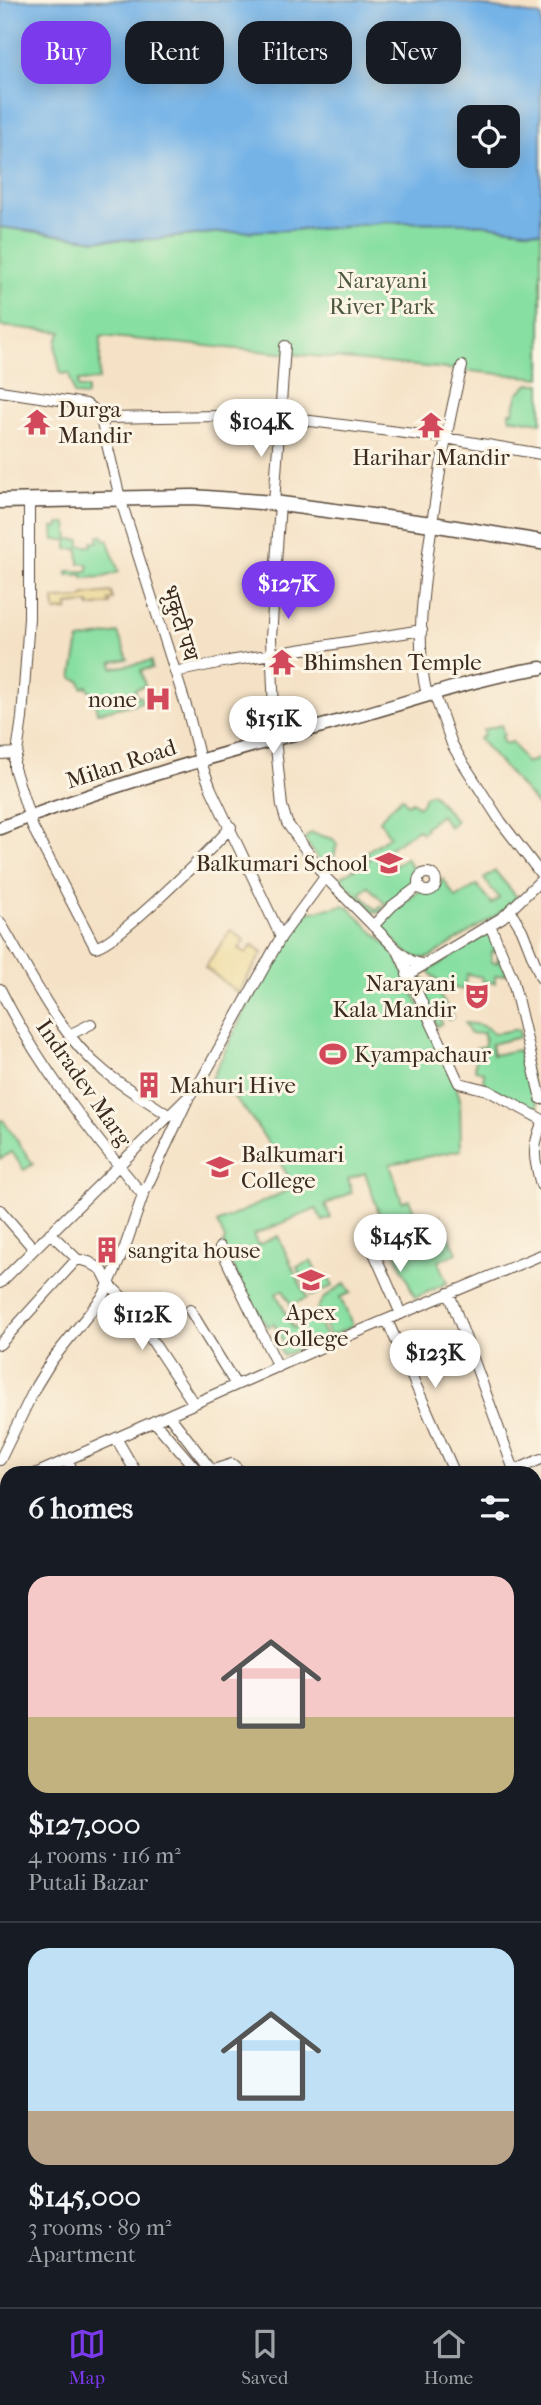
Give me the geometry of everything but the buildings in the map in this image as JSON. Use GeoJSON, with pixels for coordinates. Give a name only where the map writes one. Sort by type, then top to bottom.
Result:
{"type":"FeatureCollection","features":[{"type":"Feature","properties":{"kind":"main road"},"geometry":{"type":"LineString","coordinates":[[0,501],[194,497],[277,503],[541,542]]}},
{"type":"Feature","properties":{"kind":"street"},"geometry":{"type":"LineString","coordinates":[[285,346],[279,417],[272,654],[275,738],[282,806],[296,840],[325,877],[397,950],[411,961],[425,965]]}},
{"type":"Feature","properties":{"kind":"street"},"geometry":{"type":"LineString","coordinates":[[462,366],[445,438],[424,583],[423,658],[431,694],[452,744],[501,822],[541,874]]}},
{"type":"Feature","properties":{"kind":"street"},"geometry":{"type":"LineString","coordinates":[[0,391],[86,404],[106,418],[279,417],[445,438],[541,454]]}},
{"type":"Feature","properties":{"kind":"street","name":"भृकुटी पथ"},"geometry":{"type":"LineString","coordinates":[[100,415],[120,498],[200,760],[281,937]]}},
{"type":"Feature","properties":{"kind":"street"},"geometry":{"type":"LineString","coordinates":[[29,501],[29,618],[14,768],[29,817],[95,947],[99,948],[148,906],[212,848],[231,827]]}},
{"type":"Feature","properties":{"kind":"street"},"geometry":{"type":"LineString","coordinates":[[175,671],[422,630]]}},
{"type":"Feature","properties":{"kind":"street","name":"Milan Road"},"geometry":{"type":"LineString","coordinates":[[0,828],[200,760],[431,694],[541,668]]}},
{"type":"Feature","properties":{"kind":"street"},"geometry":{"type":"LineString","coordinates":[[0,754],[17,753]]}},
{"type":"Feature","properties":{"kind":"street"},"geometry":{"type":"LineString","coordinates":[[0,1283],[190,1094],[202,1079],[281,937],[325,877]]}},
{"type":"Feature","properties":{"kind":"street"},"geometry":{"type":"LineString","coordinates":[[407,975],[510,911],[541,880]]}},
{"type":"Feature","properties":{"kind":"street"},"geometry":{"type":"LineString","coordinates":[[373,926],[392,906],[419,886]]}},
{"type":"Feature","properties":{"kind":"street"},"geometry":{"type":"LineString","coordinates":[[510,911],[522,930],[541,978]]}},
{"type":"Feature","properties":{"kind":"street"},"geometry":{"type":"LineString","coordinates":[[0,922],[69,1035],[105,1072],[168,1115]]}},
{"type":"Feature","properties":{"kind":"street"},"geometry":{"type":"LineString","coordinates":[[490,925],[512,977],[541,1099]]}},
{"type":"Feature","properties":{"kind":"street"},"geometry":{"type":"LineString","coordinates":[[397,950],[459,1083],[487,1090],[541,1119]]}},
{"type":"Feature","properties":{"kind":"street","name":"Indradev Marg"},"geometry":{"type":"LineString","coordinates":[[0,989],[14,1018],[118,1166],[143,1195]]}},
{"type":"Feature","properties":{"kind":"street"},"geometry":{"type":"LineString","coordinates":[[69,1035],[91,1024]]}},
{"type":"Feature","properties":{"kind":"street"},"geometry":{"type":"LineString","coordinates":[[0,1460],[52,1360],[104,1295],[143,1195],[190,1094]]}},
{"type":"Feature","properties":{"kind":"street"},"geometry":{"type":"LineString","coordinates":[[541,1126],[533,1156],[541,1185]]}},
{"type":"Feature","properties":{"kind":"street"},"geometry":{"type":"LineString","coordinates":[[0,1210],[34,1249]]}},
{"type":"Feature","properties":{"kind":"street"},"geometry":{"type":"LineString","coordinates":[[50,1233],[77,1259],[102,1270],[109,1284],[126,1301],[194,1404]]}},
{"type":"Feature","properties":{"kind":"street"},"geometry":{"type":"LineString","coordinates":[[371,1246],[401,1314]]}},
{"type":"Feature","properties":{"kind":"street"},"geometry":{"type":"LineString","coordinates":[[220,1247],[278,1367]]}},
{"type":"Feature","properties":{"kind":"street"},"geometry":{"type":"LineString","coordinates":[[55,1466],[236,1385],[541,1255]]}},
{"type":"Feature","properties":{"kind":"street"},"geometry":{"type":"LineString","coordinates":[[0,1344],[77,1259]]}},
{"type":"Feature","properties":{"kind":"street"},"geometry":{"type":"LineString","coordinates":[[449,1293],[508,1466]]}},
{"type":"Feature","properties":{"kind":"street"},"geometry":{"type":"LineString","coordinates":[[190,1310],[236,1385]]}},
{"type":"Feature","properties":{"kind":"street"},"geometry":{"type":"LineString","coordinates":[[387,1320],[451,1466]]}},
{"type":"Feature","properties":{"kind":"street"},"geometry":{"type":"LineString","coordinates":[[169,1415],[208,1466]]}},
{"type":"Feature","properties":{"kind":"street"},"geometry":{"type":"LineString","coordinates":[[154,1422],[193,1466]]}},
{"type":"Feature","properties":{"kind":"street"},"geometry":{"type":"LineString","coordinates":[[116,1438],[132,1466]]}},
{"type":"Feature","properties":{"kind":"street"},"geometry":{"type":"LineString","coordinates":[[524,1466],[541,1459]]}},
{"type":"Feature","properties":{"kind":"street"},"geometry":{"type":"LineString","coordinates":[[67,1461],[70,1466]]}},
{"type":"Feature","properties":{"kind":"green space","name":"Narayani River Park"},"geometry":{"type":"Polygon","coordinates":[[[388,222],[471,223],[541,232],[541,378],[101,336],[99,380],[78,381],[78,388],[87,388],[87,396],[74,395],[69,373],[61,374],[57,358],[56,347],[62,332],[0,326],[0,227],[97,240],[157,239],[388,222]]]}},
{"type":"Feature","properties":{"kind":"green space"},"geometry":{"type":"Polygon","coordinates":[[[529,384],[541,384],[541,423],[510,418],[509,415],[513,412],[518,393],[529,384]]]}},
{"type":"Feature","properties":{"kind":"green space"},"geometry":{"type":"Polygon","coordinates":[[[59,524],[67,524],[69,539],[80,540],[80,546],[92,546],[92,542],[98,542],[99,535],[103,536],[104,540],[107,539],[119,572],[104,577],[83,578],[83,575],[67,575],[67,571],[88,571],[88,564],[79,564],[78,549],[67,549],[67,540],[54,540],[53,527],[59,527],[59,524]]]}},
{"type":"Feature","properties":{"kind":"green space"},"geometry":{"type":"Polygon","coordinates":[[[118,633],[128,659],[112,662],[113,668],[151,661],[152,668],[141,670],[145,686],[135,689],[142,702],[97,713],[95,700],[87,686],[82,688],[80,681],[72,678],[79,640],[118,633]]]}},
{"type":"Feature","properties":{"kind":"green space"},"geometry":{"type":"Polygon","coordinates":[[[501,725],[504,744],[512,742],[526,763],[541,758],[541,809],[479,739],[484,735],[483,730],[501,725]]]}},
{"type":"Feature","properties":{"kind":"green space"},"geometry":{"type":"Polygon","coordinates":[[[432,793],[456,821],[449,827],[441,815],[425,827],[426,830],[422,833],[418,829],[376,858],[386,872],[406,858],[416,874],[413,885],[386,905],[368,886],[360,894],[376,910],[381,905],[384,907],[379,913],[372,912],[340,878],[370,859],[366,852],[390,836],[379,820],[402,797],[407,804],[412,801],[418,807],[425,796],[432,793]]]}},
{"type":"Feature","properties":{"kind":"green space"},"geometry":{"type":"Polygon","coordinates":[[[311,833],[333,839],[337,844],[333,861],[328,866],[323,866],[304,839],[311,833]]]}},
{"type":"Feature","properties":{"kind":"green space"},"geometry":{"type":"Polygon","coordinates":[[[495,871],[517,897],[506,909],[430,957],[408,954],[381,925],[382,921],[419,891],[430,893],[443,879],[456,898],[477,885],[492,904],[499,898],[484,879],[495,871]]]}},
{"type":"Feature","properties":{"kind":"green space","name":"Kyampachaur"},"geometry":{"type":"Polygon","coordinates":[[[344,905],[394,952],[453,1077],[460,1099],[461,1150],[390,1164],[402,1202],[409,1200],[427,1238],[422,1224],[440,1216],[457,1253],[438,1261],[447,1283],[415,1298],[365,1173],[348,1179],[352,1192],[325,1205],[331,1218],[323,1221],[316,1209],[253,1235],[258,1245],[278,1236],[307,1298],[291,1305],[283,1290],[276,1293],[293,1328],[300,1324],[296,1316],[312,1315],[326,1337],[283,1356],[279,1347],[284,1344],[274,1324],[267,1327],[264,1320],[259,1322],[223,1247],[225,1239],[217,1223],[295,1187],[243,1107],[222,1087],[214,1090],[211,1080],[247,1006],[307,913],[344,905]]]}},
{"type":"Feature","properties":{"kind":"green space"},"geometry":{"type":"Polygon","coordinates":[[[490,932],[498,952],[492,951],[491,962],[497,963],[498,956],[507,974],[495,976],[495,983],[467,974],[464,990],[444,984],[428,971],[490,932]]]}},
{"type":"Feature","properties":{"kind":"green space"},"geometry":{"type":"Polygon","coordinates":[[[422,978],[437,991],[453,1017],[449,1020],[446,1015],[440,1018],[442,1023],[437,1026],[418,987],[422,978]]]}},
{"type":"Feature","properties":{"kind":"green space"},"geometry":{"type":"Polygon","coordinates":[[[465,1023],[485,1027],[493,1034],[519,1029],[520,1037],[491,1044],[493,1055],[518,1050],[521,1058],[525,1057],[540,1116],[483,1084],[484,1072],[475,1070],[476,1048],[485,1046],[484,1033],[470,1034],[465,1023]]]}},
{"type":"Feature","properties":{"kind":"green space"},"geometry":{"type":"Polygon","coordinates":[[[3,1120],[33,1164],[24,1170],[12,1152],[0,1159],[0,1121],[3,1120]]]}},
{"type":"Feature","properties":{"kind":"green space"},"geometry":{"type":"Polygon","coordinates":[[[311,1261],[319,1278],[327,1275],[333,1286],[311,1296],[297,1267],[311,1261]]]}},
{"type":"Feature","properties":{"kind":"green space"},"geometry":{"type":"Polygon","coordinates":[[[345,1283],[351,1293],[340,1297],[353,1326],[330,1336],[317,1308],[324,1298],[345,1283]]]}},
{"type":"Feature","properties":{"kind":"sand"},"geometry":{"type":"Polygon","coordinates":[[[111,592],[113,599],[109,600],[110,604],[89,607],[89,603],[68,605],[68,610],[55,611],[54,599],[83,598],[84,595],[111,592]]]}},
{"type":"Feature","properties":{"kind":"sand"},"geometry":{"type":"Polygon","coordinates":[[[231,930],[244,940],[239,949],[246,953],[252,945],[262,953],[238,993],[205,967],[231,930]]]}},
{"type":"Feature","properties":{"kind":"water"},"geometry":{"type":"Polygon","coordinates":[[[0,0],[450,0],[541,16],[541,232],[471,223],[388,222],[157,239],[97,240],[0,227],[0,0]]]}},
{"type":"Feature","properties":{"kind":"place","name":"Durga Mandir"},"geometry":{"type":"Point","coordinates":[37,422]}},
{"type":"Feature","properties":{"kind":"place","name":"Harihar Mandir"},"geometry":{"type":"Point","coordinates":[431,425]}},
{"type":"Feature","properties":{"kind":"place","name":"Bhimshen Temple"},"geometry":{"type":"Point","coordinates":[282,662]}},
{"type":"Feature","properties":{"kind":"place","name":"none"},"geometry":{"type":"Point","coordinates":[158,699]}},
{"type":"Feature","properties":{"kind":"place","name":"Balkumari School"},"geometry":{"type":"Point","coordinates":[389,863]}},
{"type":"Feature","properties":{"kind":"place","name":"Narayani Kala Mandir"},"geometry":{"type":"Point","coordinates":[477,996]}},
{"type":"Feature","properties":{"kind":"place","name":"Kyampachaur"},"geometry":{"type":"Point","coordinates":[333,1054]}},
{"type":"Feature","properties":{"kind":"place","name":"Mahuri Hive"},"geometry":{"type":"Point","coordinates":[149,1085]}},
{"type":"Feature","properties":{"kind":"place","name":"Balkumari College"},"geometry":{"type":"Point","coordinates":[220,1167]}},
{"type":"Feature","properties":{"kind":"place","name":"sangita house"},"geometry":{"type":"Point","coordinates":[107,1250]}},
{"type":"Feature","properties":{"kind":"place","name":"Apex College"},"geometry":{"type":"Point","coordinates":[311,1280]}}]}
